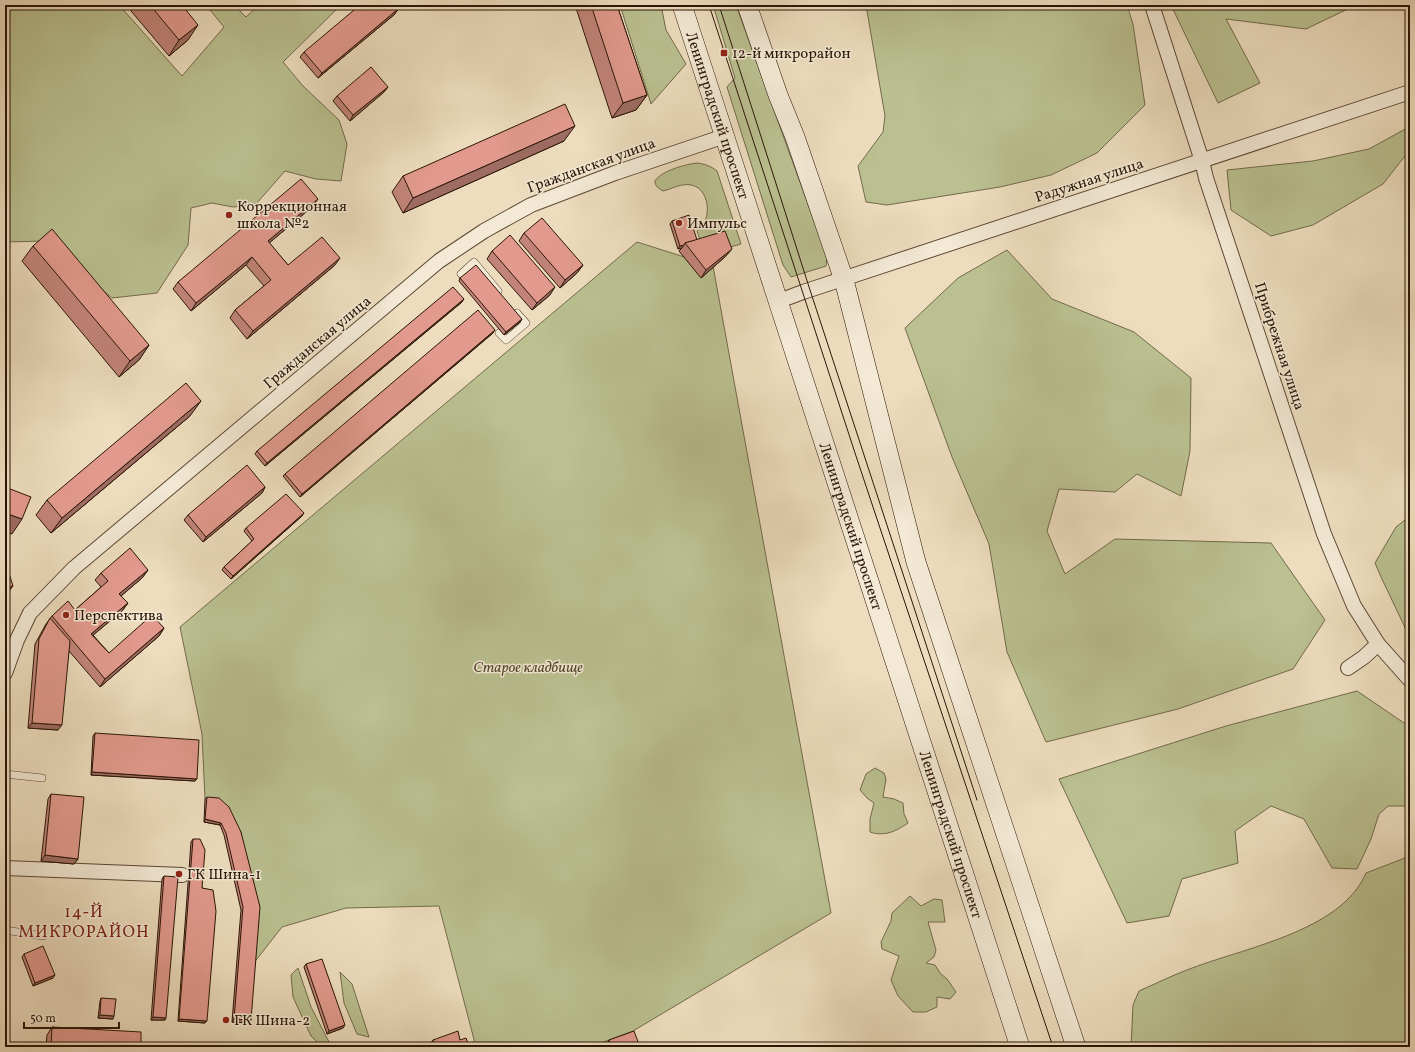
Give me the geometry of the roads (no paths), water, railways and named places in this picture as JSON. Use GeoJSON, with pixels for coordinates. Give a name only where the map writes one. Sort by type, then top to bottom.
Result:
{"type":"FeatureCollection","features":[{"type":"Feature","properties":{"kind":"main road","name":"Ленинградский проспект"},"geometry":{"type":"LineString","coordinates":[[682,5],[1020,1047]]}},
{"type":"Feature","properties":{"kind":"main road"},"geometry":{"type":"LineString","coordinates":[[747,5],[778,95],[795,137],[844,280],[916,562],[1076,1047]]}},
{"type":"Feature","properties":{"kind":"street","name":"Прибрежная улица"},"geometry":{"type":"LineString","coordinates":[[1152,5],[1202,161],[1206,178],[1324,534],[1354,606],[1378,644],[1410,680]]}},
{"type":"Feature","properties":{"kind":"street","name":"Радужная улица"},"geometry":{"type":"LineString","coordinates":[[779,301],[1410,92]]}},
{"type":"Feature","properties":{"kind":"street","name":"Гражданская улица"},"geometry":{"type":"LineString","coordinates":[[5,673],[17,640],[30,613],[74,568],[439,261],[484,231],[531,205],[615,173],[725,136]]}},
{"type":"Feature","properties":{"kind":"street"},"geometry":{"type":"LineString","coordinates":[[1348,668],[1364,657],[1378,644]]}},
{"type":"Feature","properties":{"kind":"street"},"geometry":{"type":"LineString","coordinates":[[5,868],[182,875]]}},
{"type":"Feature","properties":{"kind":"lane"},"geometry":{"type":"LineString","coordinates":[[461,274],[474,262],[505,299]]}},
{"type":"Feature","properties":{"kind":"lane"},"geometry":{"type":"LineString","coordinates":[[499,333],[506,340],[526,323],[510,305]]}},
{"type":"Feature","properties":{"kind":"lane"},"geometry":{"type":"LineString","coordinates":[[5,774],[42,778]]}},
{"type":"Feature","properties":{"kind":"lane"},"geometry":{"type":"LineString","coordinates":[[5,930],[43,936]]}},
{"type":"Feature","properties":{"kind":"tram line"},"geometry":{"type":"LineString","coordinates":[[709,5],[855,453],[1053,1047]]}},
{"type":"Feature","properties":{"kind":"tram line"},"geometry":{"type":"LineString","coordinates":[[719,5],[810,290],[977,800]]}},
{"type":"Feature","properties":{"kind":"place","name":"12-й микрорайон"},"geometry":{"type":"Point","coordinates":[724,53]}},
{"type":"Feature","properties":{"kind":"place","name":"Коррекционная школа №2"},"geometry":{"type":"Point","coordinates":[229,215]}},
{"type":"Feature","properties":{"kind":"place","name":"Импульс"},"geometry":{"type":"Point","coordinates":[679,223]}},
{"type":"Feature","properties":{"kind":"place","name":"Перспектива"},"geometry":{"type":"Point","coordinates":[66,615]}},
{"type":"Feature","properties":{"kind":"place","name":"ГК Шина-1"},"geometry":{"type":"Point","coordinates":[179,874]}},
{"type":"Feature","properties":{"kind":"place","name":"ГК Шина-2"},"geometry":{"type":"Point","coordinates":[226,1020]}},
{"type":"Feature","properties":{"kind":"district","name":"14-Й МИКРОРАЙОН"},"geometry":{"type":"Point","coordinates":[84,921]}},
{"type":"Feature","properties":{"kind":"park label","name":"Старое кладбище"},"geometry":{"type":"Point","coordinates":[528,667]}}]}
